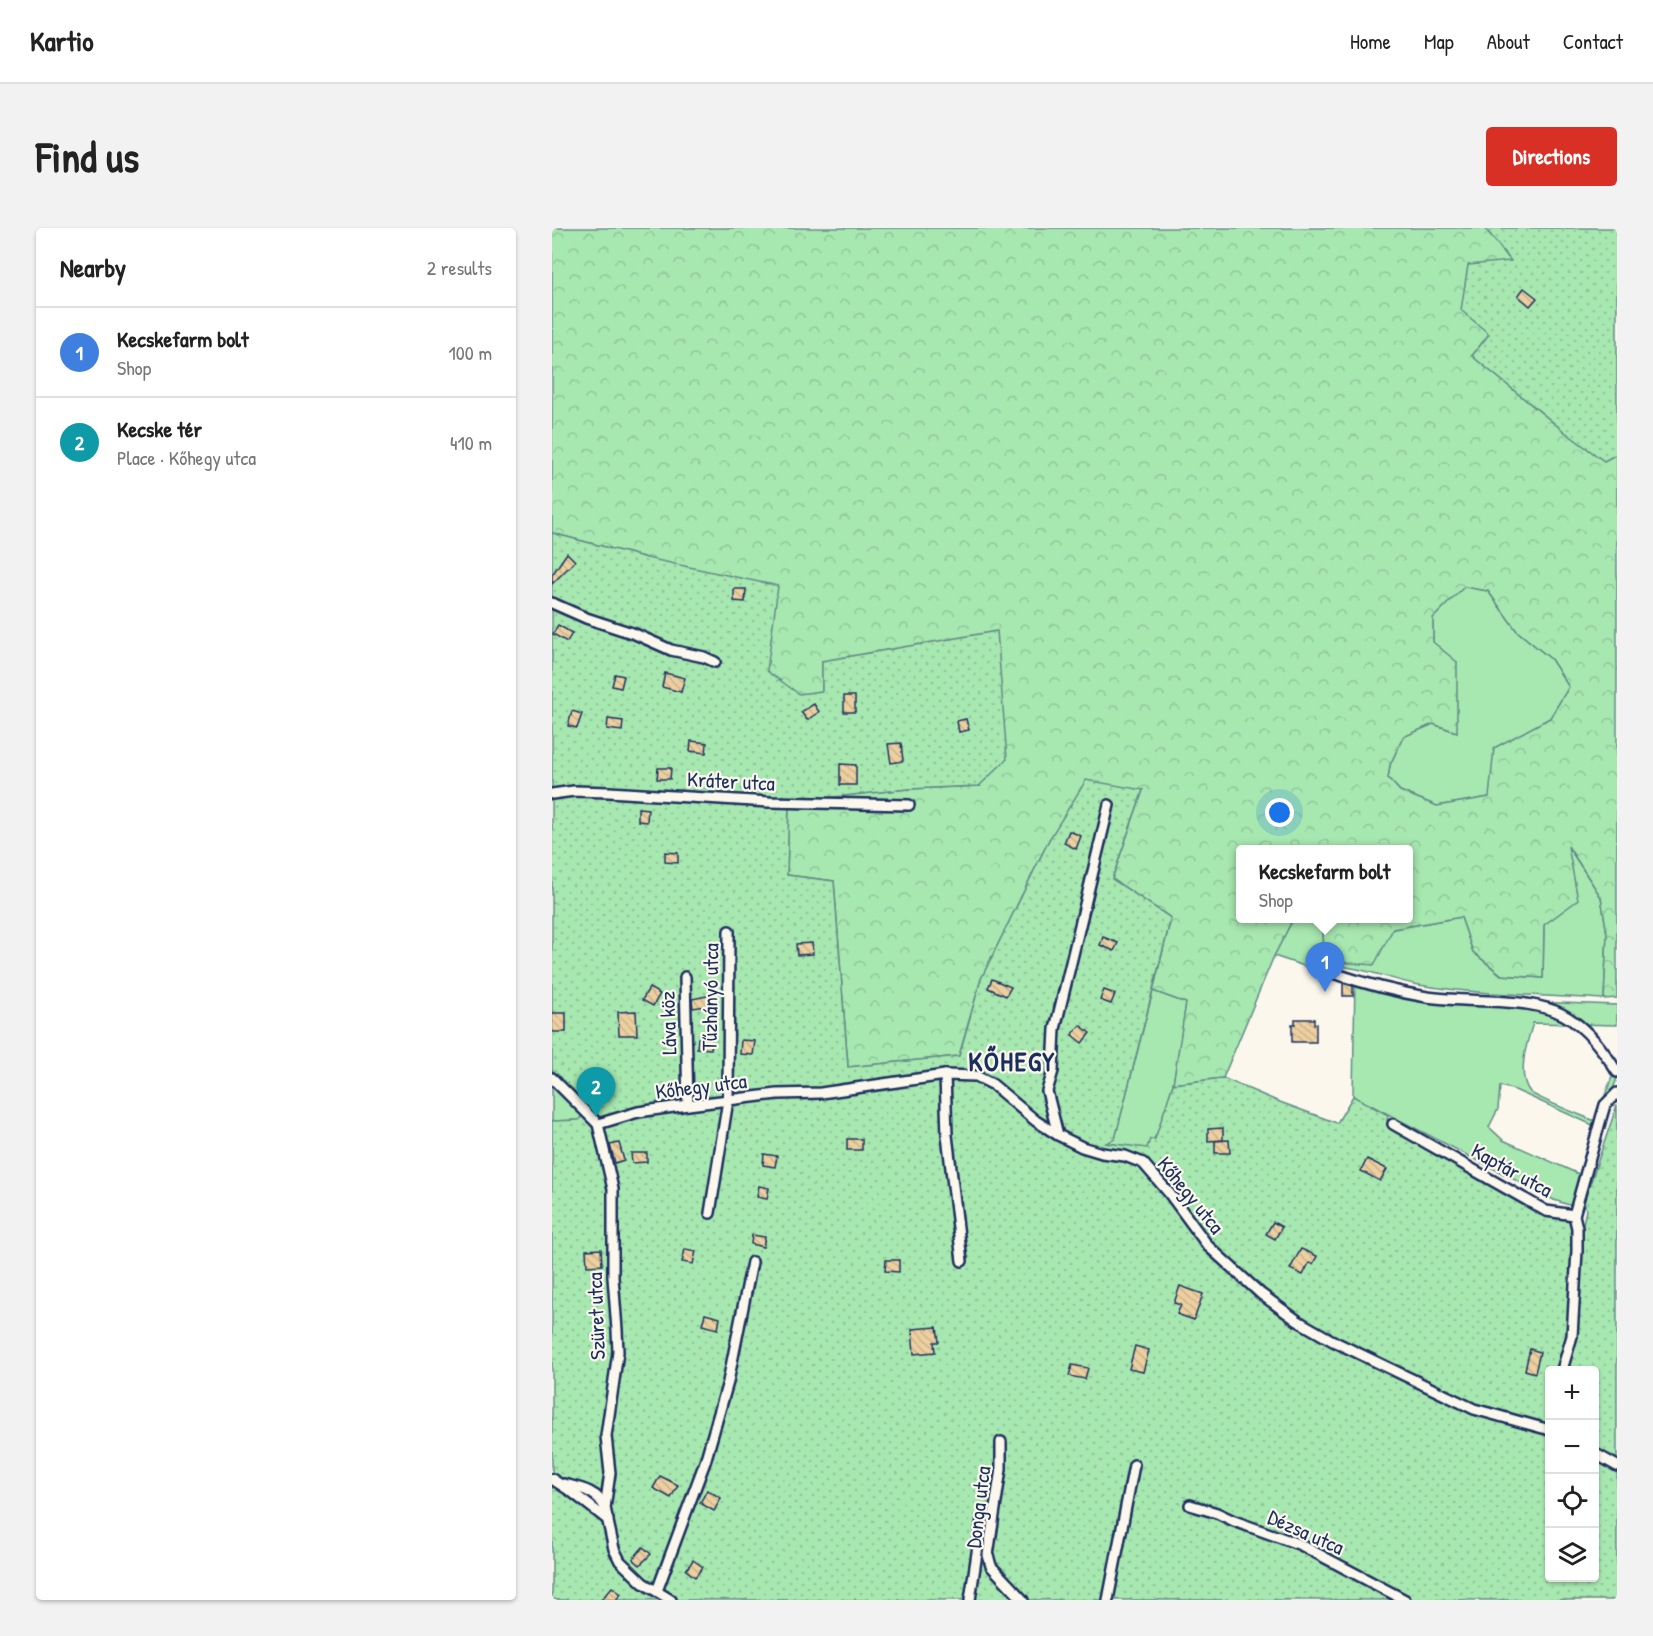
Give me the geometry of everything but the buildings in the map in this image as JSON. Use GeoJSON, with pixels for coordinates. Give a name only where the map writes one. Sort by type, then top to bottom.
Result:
{"type":"FeatureCollection","features":[{"type":"Feature","properties":{"kind":"street"},"geometry":{"type":"LineString","coordinates":[[552,603],[671,650],[704,657],[715,662]]}},
{"type":"Feature","properties":{"kind":"street","name":"Kráter utca"},"geometry":{"type":"LineString","coordinates":[[552,794],[574,791],[609,792],[769,802],[909,805]]}},
{"type":"Feature","properties":{"kind":"street"},"geometry":{"type":"LineString","coordinates":[[1058,1135],[1047,1091],[1053,1071],[1055,1029],[1109,805]]}},
{"type":"Feature","properties":{"kind":"street","name":"Tűzhányó utca"},"geometry":{"type":"LineString","coordinates":[[710,1213],[728,1100],[729,931]]}},
{"type":"Feature","properties":{"kind":"street"},"geometry":{"type":"LineString","coordinates":[[1333,973],[1427,997],[1508,1003],[1557,1012],[1580,1027],[1609,1059],[1617,1072]]}},
{"type":"Feature","properties":{"kind":"street","name":"Láva köz"},"geometry":{"type":"LineString","coordinates":[[685,977],[688,1105]]}},
{"type":"Feature","properties":{"kind":"street"},"geometry":{"type":"LineString","coordinates":[[945,1075],[947,1135],[962,1261]]}},
{"type":"Feature","properties":{"kind":"street","name":"Kőhegy utca"},"geometry":{"type":"LineString","coordinates":[[598,1124],[638,1112],[688,1105],[777,1094],[821,1093],[945,1075],[976,1076],[992,1083],[1036,1121],[1058,1135],[1083,1147],[1102,1153],[1125,1156],[1143,1163],[1169,1193],[1208,1246],[1261,1294],[1298,1321],[1333,1341],[1474,1409],[1545,1429]]}},
{"type":"Feature","properties":{"kind":"street"},"geometry":{"type":"LineString","coordinates":[[552,1078],[598,1124]]}},
{"type":"Feature","properties":{"kind":"street"},"geometry":{"type":"LineString","coordinates":[[1574,1215],[1605,1105],[1617,1092]]}},
{"type":"Feature","properties":{"kind":"street","name":"Szüret utca"},"geometry":{"type":"LineString","coordinates":[[598,1124],[613,1189],[612,1250],[617,1330],[617,1360],[606,1436],[610,1473],[605,1508],[614,1550],[620,1561],[637,1577],[671,1600]]}},
{"type":"Feature","properties":{"kind":"street","name":"Kaptár utca"},"geometry":{"type":"LineString","coordinates":[[1393,1124],[1537,1206],[1554,1213],[1574,1215],[1577,1227],[1577,1251],[1572,1336],[1563,1366]]}},
{"type":"Feature","properties":{"kind":"street"},"geometry":{"type":"LineString","coordinates":[[657,1591],[708,1450],[728,1382],[752,1262]]}},
{"type":"Feature","properties":{"kind":"street","name":"Donga utca"},"geometry":{"type":"LineString","coordinates":[[1001,1442],[1001,1469],[984,1542],[991,1566],[1023,1600]]}},
{"type":"Feature","properties":{"kind":"street"},"geometry":{"type":"LineString","coordinates":[[1599,1457],[1617,1466]]}},
{"type":"Feature","properties":{"kind":"street"},"geometry":{"type":"LineString","coordinates":[[1108,1600],[1134,1465]]}},
{"type":"Feature","properties":{"kind":"street"},"geometry":{"type":"LineString","coordinates":[[555,1481],[583,1488],[596,1495],[605,1508]]}},
{"type":"Feature","properties":{"kind":"street"},"geometry":{"type":"LineString","coordinates":[[555,1481],[608,1520]]}},
{"type":"Feature","properties":{"kind":"street","name":"Dézsa utca"},"geometry":{"type":"LineString","coordinates":[[1190,1505],[1217,1512],[1234,1521],[1301,1545],[1405,1600]]}},
{"type":"Feature","properties":{"kind":"street"},"geometry":{"type":"LineString","coordinates":[[970,1600],[984,1542],[982,1519]]}},
{"type":"Feature","properties":{"kind":"green space"},"geometry":{"type":"Polygon","coordinates":[[[552,228],[1485,228],[1511,261],[1489,334],[1472,356],[1565,432],[1604,460],[1617,454],[1617,998],[1604,999],[1607,934],[1601,897],[1568,846],[1578,900],[1544,925],[1543,978],[1502,975],[1473,952],[1461,917],[1393,929],[1374,965],[1339,962],[1324,948],[1322,923],[1413,923],[1413,845],[1236,845],[1236,923],[1291,923],[1274,956],[1223,1078],[1173,1084],[1186,1003],[1153,991],[1171,918],[1112,879],[1143,790],[1050,838],[981,979],[959,1056],[848,1067],[834,881],[787,875],[789,801],[908,789],[980,786],[822,661],[822,691],[799,695],[767,672],[647,558],[552,533],[552,228]],[[1464,587],[1433,618],[1433,642],[1457,662],[1457,732],[1433,724],[1403,737],[1390,765],[1388,778],[1400,791],[1437,806],[1489,797],[1494,748],[1550,718],[1569,687],[1551,659],[1517,631],[1488,591],[1464,587]]]}},
{"type":"Feature","properties":{"kind":"green space"},"geometry":{"type":"Polygon","coordinates":[[[1485,228],[1617,228],[1617,454],[1604,461],[1472,356],[1489,334],[1461,310],[1468,265],[1511,261],[1485,228]]]}},
{"type":"Feature","properties":{"kind":"green space"},"geometry":{"type":"Polygon","coordinates":[[[552,533],[647,558],[778,586],[767,671],[799,694],[822,691],[822,661],[997,631],[1007,759],[979,786],[908,789],[789,802],[787,875],[834,881],[848,1067],[959,1056],[981,979],[1050,838],[1086,780],[1143,790],[1112,879],[1171,918],[1115,1139],[1106,1143],[1147,1148],[1150,1139],[1155,1139],[1173,1084],[1223,1078],[1337,1123],[1353,1096],[1388,1115],[1387,1120],[1583,1224],[1586,1210],[1584,1202],[1617,1105],[1617,1600],[552,1600],[552,1121],[579,1120],[588,1106],[563,1084],[552,1069],[552,533]]]}},
{"type":"Feature","properties":{"kind":"green space"},"geometry":{"type":"Polygon","coordinates":[[[1464,586],[1488,591],[1517,631],[1551,659],[1569,687],[1550,718],[1495,748],[1490,797],[1437,806],[1400,791],[1388,778],[1390,765],[1403,737],[1433,724],[1456,732],[1433,642],[1433,618],[1464,586]]]}},
{"type":"Feature","properties":{"kind":"green space"},"geometry":{"type":"Polygon","coordinates":[[[1567,845],[1601,897],[1607,934],[1604,999],[1488,993],[1442,988],[1409,983],[1338,966],[1334,976],[1274,956],[1291,923],[1322,923],[1324,948],[1393,929],[1461,917],[1473,952],[1501,975],[1543,978],[1544,925],[1567,845]]]}},
{"type":"Feature","properties":{"kind":"green space"},"geometry":{"type":"Polygon","coordinates":[[[1355,979],[1424,992],[1501,1001],[1617,1005],[1617,1025],[1533,1023],[1524,1058],[1524,1077],[1530,1092],[1595,1121],[1617,1064],[1617,1078],[1599,1128],[1515,1090],[1500,1086],[1498,1109],[1489,1127],[1503,1140],[1583,1176],[1576,1203],[1569,1205],[1554,1200],[1353,1096],[1355,979]]]}},
{"type":"Feature","properties":{"kind":"green space"},"geometry":{"type":"Polygon","coordinates":[[[1153,991],[1186,1003],[1174,1079],[1163,1119],[1147,1149],[1105,1143],[1115,1138],[1153,991]]]}},
{"type":"Feature","properties":{"kind":"green space"},"geometry":{"type":"Polygon","coordinates":[[[552,1069],[563,1084],[588,1106],[579,1120],[552,1121],[552,1069]]]}},
{"type":"Feature","properties":{"kind":"place","name":"Kecskefarm bolt"},"geometry":{"type":"Point","coordinates":[1325,992]}},
{"type":"Feature","properties":{"kind":"place","name":"Kecske tér"},"geometry":{"type":"Point","coordinates":[596,1117]}},
{"type":"Feature","properties":{"kind":"district","name":"KŐHEGY"},"geometry":{"type":"Point","coordinates":[1012,1061]}}]}
